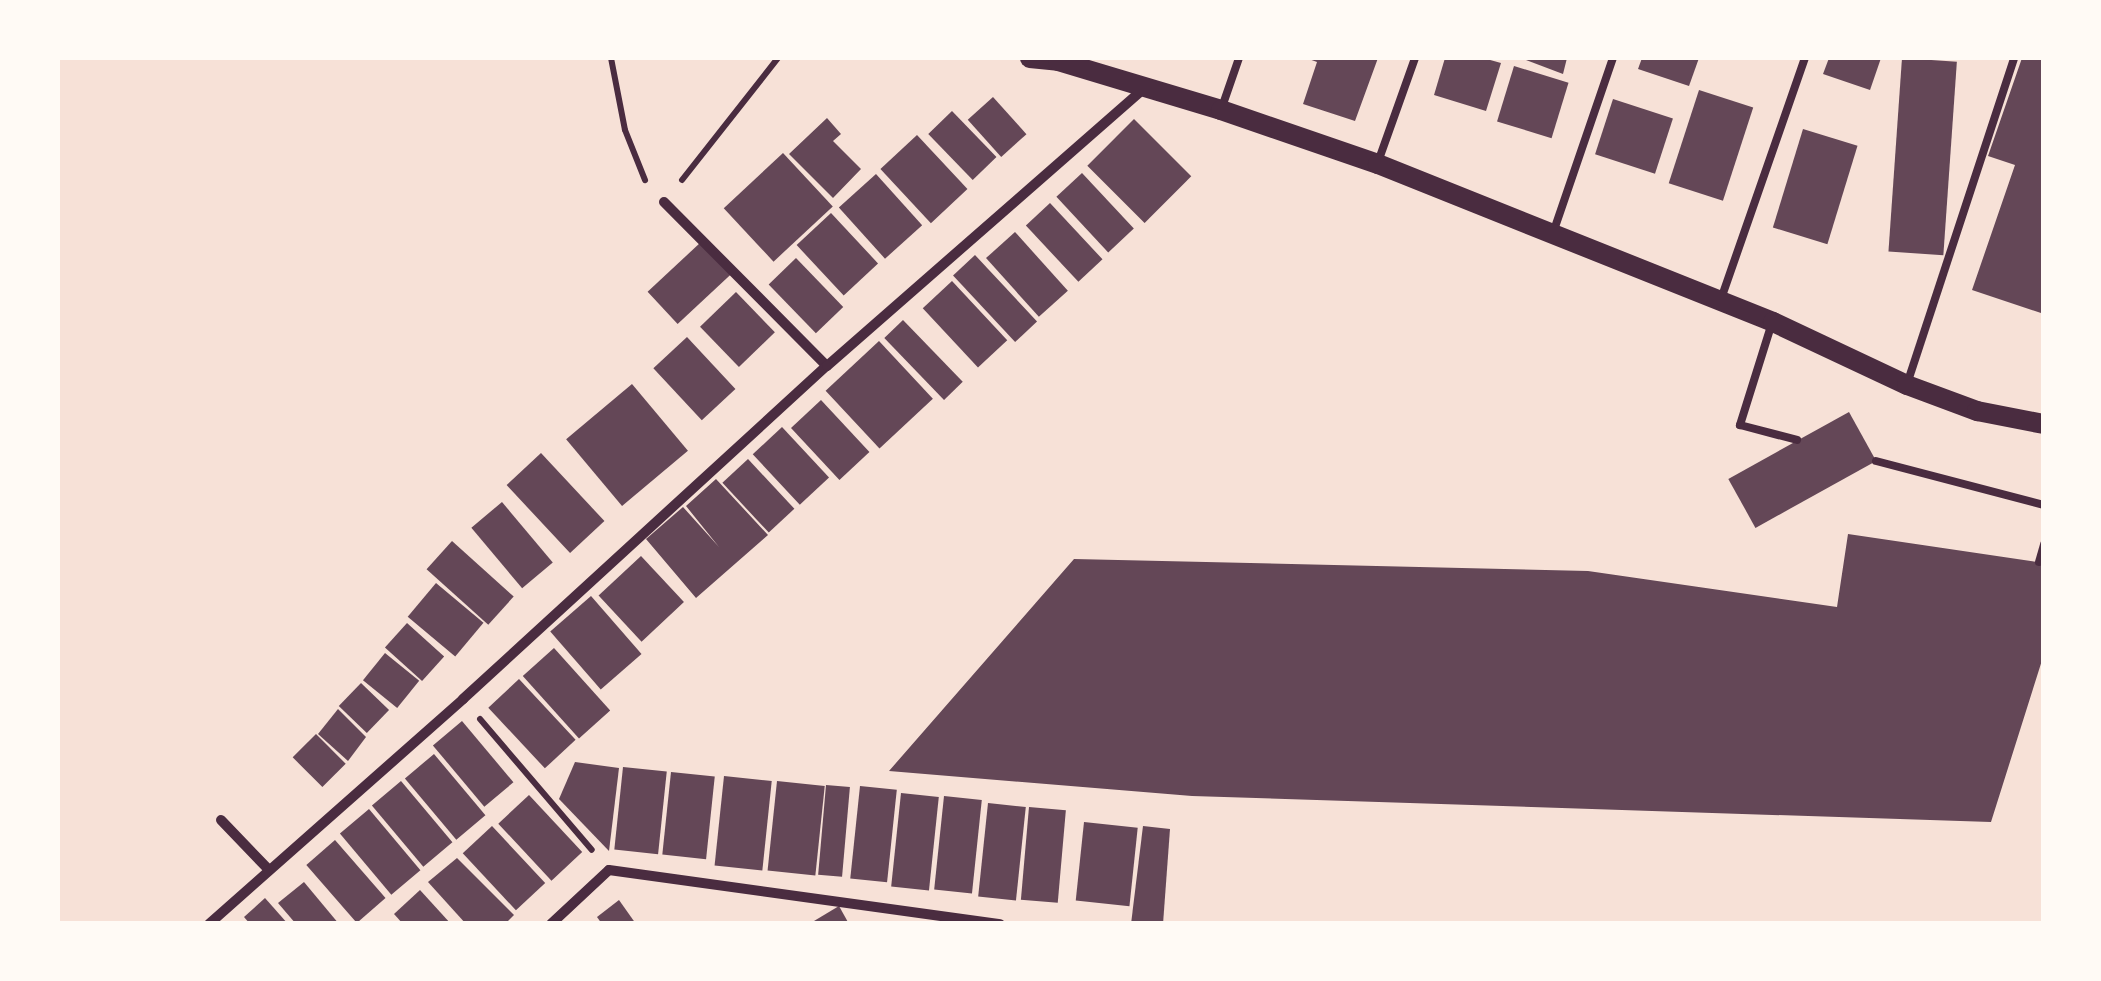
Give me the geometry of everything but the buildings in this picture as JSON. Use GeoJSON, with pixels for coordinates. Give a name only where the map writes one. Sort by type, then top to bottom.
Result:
{"type":"FeatureCollection","features":[{"type":"Feature","properties":{"kind":"main road"},"geometry":{"type":"LineString","coordinates":[[1030,58],[1073,61],[1378,164],[1773,322],[1907,385],[1977,411],[2044,424]]}},
{"type":"Feature","properties":{"kind":"street"},"geometry":{"type":"LineString","coordinates":[[210,924],[464,699],[827,366],[1144,88]]}},
{"type":"Feature","properties":{"kind":"street"},"geometry":{"type":"LineString","coordinates":[[664,202],[827,366]]}},
{"type":"Feature","properties":{"kind":"street"},"geometry":{"type":"LineString","coordinates":[[220,820],[268,869]]}},
{"type":"Feature","properties":{"kind":"street"},"geometry":{"type":"LineString","coordinates":[[551,924],[609,870],[1000,924]]}},
{"type":"Feature","properties":{"kind":"lane"},"geometry":{"type":"LineString","coordinates":[[1221,110],[1239,58]]}},
{"type":"Feature","properties":{"kind":"lane"},"geometry":{"type":"LineString","coordinates":[[1378,164],[1414,58]]}},
{"type":"Feature","properties":{"kind":"lane"},"geometry":{"type":"LineString","coordinates":[[1552,233],[1613,58]]}},
{"type":"Feature","properties":{"kind":"lane"},"geometry":{"type":"LineString","coordinates":[[1720,301],[1805,58]]}},
{"type":"Feature","properties":{"kind":"lane"},"geometry":{"type":"LineString","coordinates":[[1907,385],[2014,58]]}},
{"type":"Feature","properties":{"kind":"lane"},"geometry":{"type":"LineString","coordinates":[[1773,322],[1740,425],[1798,440]]}},
{"type":"Feature","properties":{"kind":"lane"},"geometry":{"type":"LineString","coordinates":[[1876,461],[2044,506]]}},
{"type":"Feature","properties":{"kind":"lane"},"geometry":{"type":"LineString","coordinates":[[2039,562],[2044,544]]}},
{"type":"Feature","properties":{"kind":"path"},"geometry":{"type":"LineString","coordinates":[[611,58],[618,102],[640,174],[664,202],[778,58]]}},
{"type":"Feature","properties":{"kind":"path"},"geometry":{"type":"LineString","coordinates":[[464,699],[609,870]]}}]}
